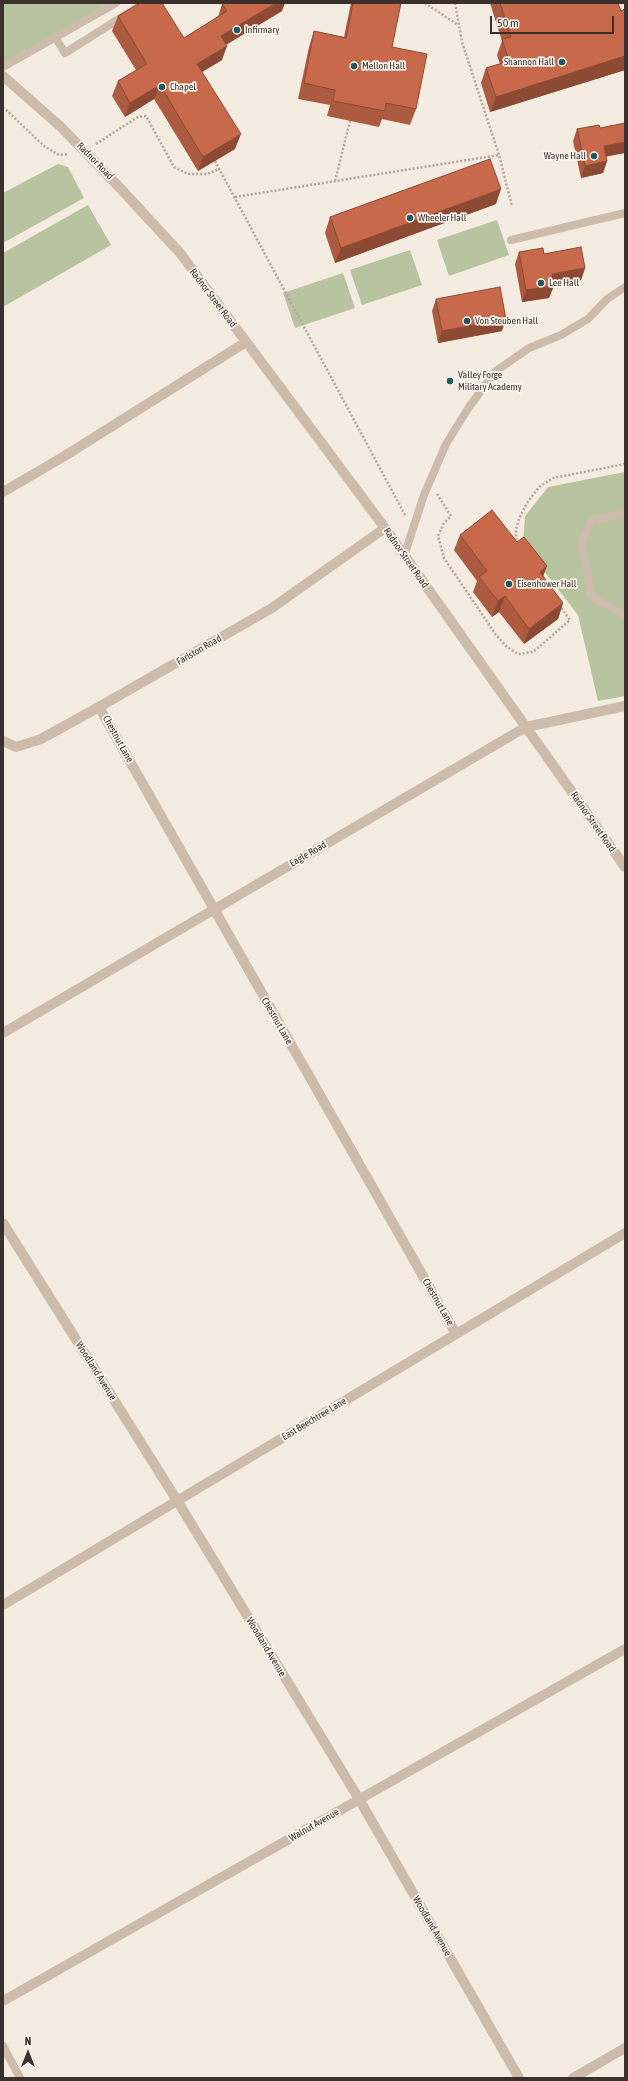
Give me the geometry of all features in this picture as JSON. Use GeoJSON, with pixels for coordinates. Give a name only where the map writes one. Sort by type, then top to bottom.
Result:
{"type":"FeatureCollection","features":[{"type":"Feature","properties":{"kind":"street","name":"Radnor Road"},"geometry":{"type":"LineString","coordinates":[[3,76],[61,127],[85,151],[180,254]]}},
{"type":"Feature","properties":{"kind":"street","name":"Radnor Street Road"},"geometry":{"type":"LineString","coordinates":[[180,254],[385,528],[625,867]]}},
{"type":"Feature","properties":{"kind":"street"},"geometry":{"type":"LineString","coordinates":[[3,492],[64,457],[246,342]]}},
{"type":"Feature","properties":{"kind":"street","name":"Fariston Road"},"geometry":{"type":"LineString","coordinates":[[3,742],[16,747],[41,739],[100,707],[272,608],[385,528]]}},
{"type":"Feature","properties":{"kind":"street","name":"Eagle Road"},"geometry":{"type":"LineString","coordinates":[[3,1033],[526,726],[625,706]]}},
{"type":"Feature","properties":{"kind":"street","name":"Chestnut Lane"},"geometry":{"type":"LineString","coordinates":[[100,707],[213,909],[456,1334]]}},
{"type":"Feature","properties":{"kind":"street","name":"Woodland Avenue"},"geometry":{"type":"LineString","coordinates":[[3,1223],[178,1502],[359,1799],[519,2078]]}},
{"type":"Feature","properties":{"kind":"street","name":"East Beechtree Lane"},"geometry":{"type":"LineString","coordinates":[[3,1605],[178,1502],[625,1233]]}},
{"type":"Feature","properties":{"kind":"street","name":"Walnut Avenue"},"geometry":{"type":"LineString","coordinates":[[3,2001],[625,1650]]}},
{"type":"Feature","properties":{"kind":"street"},"geometry":{"type":"LineString","coordinates":[[573,2078],[625,2048]]}},
{"type":"Feature","properties":{"kind":"lane"},"geometry":{"type":"LineString","coordinates":[[3,67],[116,3]]}},
{"type":"Feature","properties":{"kind":"lane"},"geometry":{"type":"LineString","coordinates":[[55,38],[65,53],[144,3]]}},
{"type":"Feature","properties":{"kind":"lane"},"geometry":{"type":"LineString","coordinates":[[511,240],[625,213]]}},
{"type":"Feature","properties":{"kind":"lane"},"geometry":{"type":"LineString","coordinates":[[404,556],[412,529],[446,444],[469,407],[496,371],[529,348],[561,335],[588,319],[607,299],[625,287]]}},
{"type":"Feature","properties":{"kind":"lane"},"geometry":{"type":"LineString","coordinates":[[625,513],[592,520],[580,542],[591,596],[622,614],[625,613]]}},
{"type":"Feature","properties":{"kind":"lane"},"geometry":{"type":"LineString","coordinates":[[3,2046],[20,2078]]}},
{"type":"Feature","properties":{"kind":"path"},"geometry":{"type":"LineString","coordinates":[[425,3],[458,25]]}},
{"type":"Feature","properties":{"kind":"path"},"geometry":{"type":"LineString","coordinates":[[455,3],[462,42],[499,155],[512,206]]}},
{"type":"Feature","properties":{"kind":"path"},"geometry":{"type":"LineString","coordinates":[[3,107],[44,146],[59,155],[85,151],[138,117],[146,116],[174,167],[188,174],[208,174],[219,169]]}},
{"type":"Feature","properties":{"kind":"path"},"geometry":{"type":"LineString","coordinates":[[335,181],[350,121]]}},
{"type":"Feature","properties":{"kind":"path"},"geometry":{"type":"LineString","coordinates":[[235,197],[499,155]]}},
{"type":"Feature","properties":{"kind":"path"},"geometry":{"type":"LineString","coordinates":[[215,161],[412,529]]}},
{"type":"Feature","properties":{"kind":"path"},"geometry":{"type":"LineString","coordinates":[[520,546],[516,541],[519,518],[539,487],[553,478],[625,464]]}},
{"type":"Feature","properties":{"kind":"path"},"geometry":{"type":"LineString","coordinates":[[430,483],[451,516],[444,523],[438,536],[444,558],[496,635],[507,647],[518,654],[533,652],[570,620],[557,601]]}},
{"type":"Feature","properties":{"kind":"green space"},"geometry":{"type":"Polygon","coordinates":[[[3,3],[116,3],[3,67],[3,3]]]}},
{"type":"Feature","properties":{"kind":"green space"},"geometry":{"type":"Polygon","coordinates":[[[58,164],[68,167],[84,198],[3,243],[3,193],[58,164]]]}},
{"type":"Feature","properties":{"kind":"green space"},"geometry":{"type":"Polygon","coordinates":[[[88,205],[111,245],[3,307],[3,253],[88,205]]]}},
{"type":"Feature","properties":{"kind":"green space"},"geometry":{"type":"Polygon","coordinates":[[[497,220],[509,255],[449,276],[437,240],[497,220]]]}},
{"type":"Feature","properties":{"kind":"green space"},"geometry":{"type":"Polygon","coordinates":[[[410,250],[422,285],[362,305],[350,270],[410,250]]]}},
{"type":"Feature","properties":{"kind":"green space"},"geometry":{"type":"Polygon","coordinates":[[[343,273],[355,308],[295,328],[283,293],[343,273]]]}},
{"type":"Feature","properties":{"kind":"green space"},"geometry":{"type":"Polygon","coordinates":[[[625,472],[625,696],[598,701],[578,615],[523,544],[525,516],[548,487],[625,472]]]}},
{"type":"Feature","properties":{"kind":"building","name":"Chapel"},"geometry":{"type":"Polygon","coordinates":[[[140,3],[162,3],[184,38],[227,11],[222,4],[224,3],[276,3],[221,36],[227,46],[197,64],[241,134],[203,157],[160,85],[130,103],[118,81],[147,64],[118,16],[140,3]]]}},
{"type":"Feature","properties":{"kind":"building","name":"Mellon Hall"},"geometry":{"type":"Polygon","coordinates":[[[353,3],[401,3],[392,47],[427,54],[416,109],[386,103],[385,111],[333,101],[335,90],[304,83],[314,31],[346,38],[353,3]]]}},
{"type":"Feature","properties":{"kind":"building","name":"Shannon Hall"},"geometry":{"type":"Polygon","coordinates":[[[500,3],[618,3],[621,11],[625,9],[625,56],[496,97],[486,68],[509,61],[502,39],[511,37],[500,3]]]}},
{"type":"Feature","properties":{"kind":"building"},"geometry":{"type":"Polygon","coordinates":[[[625,123],[625,142],[604,146],[607,161],[585,166],[577,129],[599,125],[600,128],[625,123]]]}},
{"type":"Feature","properties":{"kind":"building"},"geometry":{"type":"Polygon","coordinates":[[[490,159],[501,189],[341,248],[330,217],[490,159]]]}},
{"type":"Feature","properties":{"kind":"building"},"geometry":{"type":"Polygon","coordinates":[[[581,247],[585,268],[552,274],[554,286],[526,290],[519,252],[543,248],[544,254],[581,247]]]}},
{"type":"Feature","properties":{"kind":"building"},"geometry":{"type":"Polygon","coordinates":[[[500,287],[506,319],[442,331],[436,299],[500,287]]]}},
{"type":"Feature","properties":{"kind":"building","name":"Eisenhower Hall"},"geometry":{"type":"Polygon","coordinates":[[[492,510],[517,542],[524,537],[547,566],[540,572],[563,603],[529,629],[505,596],[498,601],[479,577],[487,571],[460,535],[492,510]]]}},
{"type":"Feature","properties":{"kind":"place","name":"Infirmary"},"geometry":{"type":"Point","coordinates":[237,30]}},
{"type":"Feature","properties":{"kind":"place","name":"Shannon Hall"},"geometry":{"type":"Point","coordinates":[562,62]}},
{"type":"Feature","properties":{"kind":"place","name":"Mellon Hall"},"geometry":{"type":"Point","coordinates":[354,66]}},
{"type":"Feature","properties":{"kind":"place","name":"Chapel"},"geometry":{"type":"Point","coordinates":[162,87]}},
{"type":"Feature","properties":{"kind":"place","name":"Wayne Hall"},"geometry":{"type":"Point","coordinates":[594,156]}},
{"type":"Feature","properties":{"kind":"place","name":"Wheeler Hall"},"geometry":{"type":"Point","coordinates":[410,218]}},
{"type":"Feature","properties":{"kind":"place","name":"Lee Hall"},"geometry":{"type":"Point","coordinates":[541,283]}},
{"type":"Feature","properties":{"kind":"place","name":"Von Steuben Hall"},"geometry":{"type":"Point","coordinates":[467,321]}},
{"type":"Feature","properties":{"kind":"place","name":"Valley Forge Military Academy"},"geometry":{"type":"Point","coordinates":[450,381]}},
{"type":"Feature","properties":{"kind":"place","name":"Eisenhower Hall"},"geometry":{"type":"Point","coordinates":[509,584]}}]}
